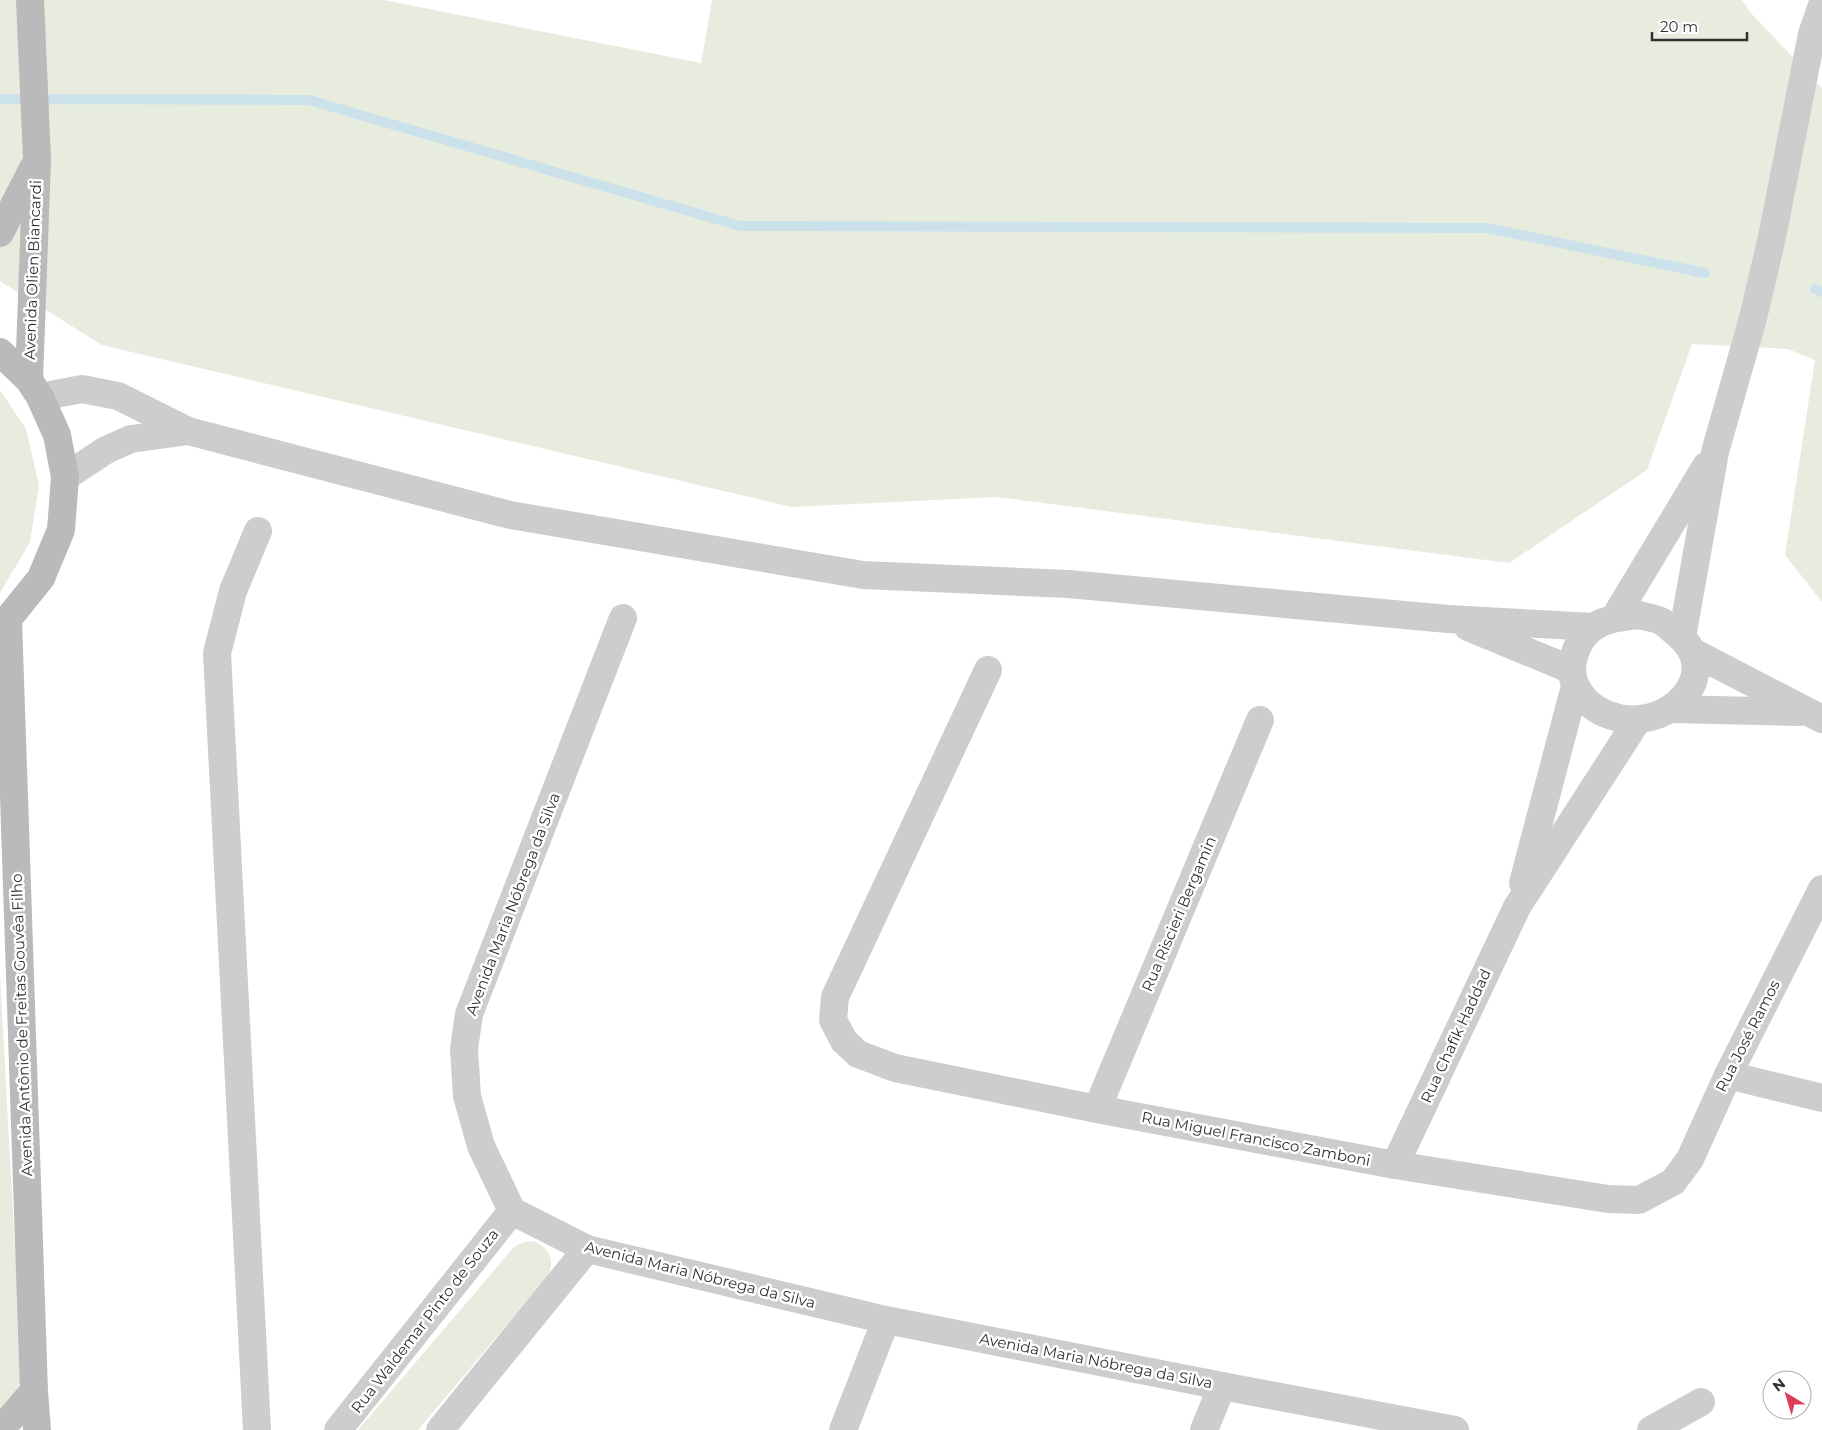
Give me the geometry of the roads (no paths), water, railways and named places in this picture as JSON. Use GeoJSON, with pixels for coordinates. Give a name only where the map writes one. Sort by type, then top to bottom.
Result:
{"type":"FeatureCollection","features":[{"type":"Feature","properties":{"kind":"street","name":"Avenida Olien Biancardi"},"geometry":{"type":"LineString","coordinates":[[30,0],[36,152],[35,389]]}},
{"type":"Feature","properties":{"kind":"street"},"geometry":{"type":"LineString","coordinates":[[1807,0],[1812,34]]}},
{"type":"Feature","properties":{"kind":"street"},"geometry":{"type":"LineString","coordinates":[[1715,452],[1604,622],[1582,639],[1575,653],[1574,678],[1586,701],[1601,712],[1618,719],[1637,721],[1654,717],[1671,709],[1681,701],[1689,690],[1694,672],[1687,645],[1715,452],[1753,318],[1772,238],[1812,34],[1822,5]]}},
{"type":"Feature","properties":{"kind":"street","name":"Avenida Olien Biancardi"},"geometry":{"type":"LineString","coordinates":[[0,233],[36,152]]}},
{"type":"Feature","properties":{"kind":"street"},"geometry":{"type":"LineString","coordinates":[[0,352],[35,389],[58,436],[65,477],[61,530],[58,538],[41,578],[4,622]]}},
{"type":"Feature","properties":{"kind":"street"},"geometry":{"type":"LineString","coordinates":[[35,389],[82,389],[118,396],[188,431],[510,515],[863,575],[1068,584],[1448,619],[1604,622],[1639,615],[1662,622],[1687,645],[1814,715]]}},
{"type":"Feature","properties":{"kind":"street"},"geometry":{"type":"LineString","coordinates":[[65,477],[106,450],[131,439],[188,431]]}},
{"type":"Feature","properties":{"kind":"street"},"geometry":{"type":"LineString","coordinates":[[257,1430],[217,653],[233,592],[258,531]]}},
{"type":"Feature","properties":{"kind":"street","name":"Avenida Maria Nóbrega da Silva"},"geometry":{"type":"LineString","coordinates":[[623,618],[469,1014],[464,1049],[467,1096],[481,1146],[512,1211],[587,1249],[886,1320],[1455,1430]]}},
{"type":"Feature","properties":{"kind":"street"},"geometry":{"type":"LineString","coordinates":[[1448,619],[1574,678]]}},
{"type":"Feature","properties":{"kind":"street","name":"Avenida Antônio de Freitas Gouvêa Filho"},"geometry":{"type":"LineString","coordinates":[[4,622],[37,1430]]}},
{"type":"Feature","properties":{"kind":"street","name":"Rua Miguel Francisco Zamboni"},"geometry":{"type":"LineString","coordinates":[[988,670],[835,997],[833,1020],[844,1041],[858,1054],[895,1068],[1097,1109],[1395,1165],[1608,1199],[1639,1200],[1673,1182]]}},
{"type":"Feature","properties":{"kind":"street","name":"Rua Chafik Haddad"},"geometry":{"type":"LineString","coordinates":[[1517,906],[1574,678]]}},
{"type":"Feature","properties":{"kind":"street"},"geometry":{"type":"LineString","coordinates":[[1671,709],[1814,715]]}},
{"type":"Feature","properties":{"kind":"street","name":"Rua Riscieri Bergamin"},"geometry":{"type":"LineString","coordinates":[[1097,1109],[1260,720]]}},
{"type":"Feature","properties":{"kind":"street","name":"Rua Chafik Haddad"},"geometry":{"type":"LineString","coordinates":[[1395,1165],[1517,906],[1637,721]]}},
{"type":"Feature","properties":{"kind":"street","name":"Rua José Ramos"},"geometry":{"type":"LineString","coordinates":[[1673,1182],[1690,1159],[1728,1075],[1822,889]]}},
{"type":"Feature","properties":{"kind":"street"},"geometry":{"type":"LineString","coordinates":[[1728,1075],[1822,1098]]}},
{"type":"Feature","properties":{"kind":"street","name":"Rua Waldemar Pinto de Souza"},"geometry":{"type":"LineString","coordinates":[[338,1430],[512,1211]]}},
{"type":"Feature","properties":{"kind":"street"},"geometry":{"type":"LineString","coordinates":[[440,1430],[587,1249]]}},
{"type":"Feature","properties":{"kind":"street"},"geometry":{"type":"LineString","coordinates":[[843,1430],[886,1320]]}},
{"type":"Feature","properties":{"kind":"street"},"geometry":{"type":"LineString","coordinates":[[1204,1430],[1222,1386]]}},
{"type":"Feature","properties":{"kind":"street"},"geometry":{"type":"LineString","coordinates":[[0,1426],[9,1420],[34,1391]]}},
{"type":"Feature","properties":{"kind":"street"},"geometry":{"type":"LineString","coordinates":[[1651,1430],[1701,1402]]}},
{"type":"Feature","properties":{"kind":"waterway"},"geometry":{"type":"LineString","coordinates":[[0,99],[309,100],[740,226],[1487,228],[1705,273]]}},
{"type":"Feature","properties":{"kind":"waterway"},"geometry":{"type":"LineString","coordinates":[[1815,289],[1822,292]]}}]}
